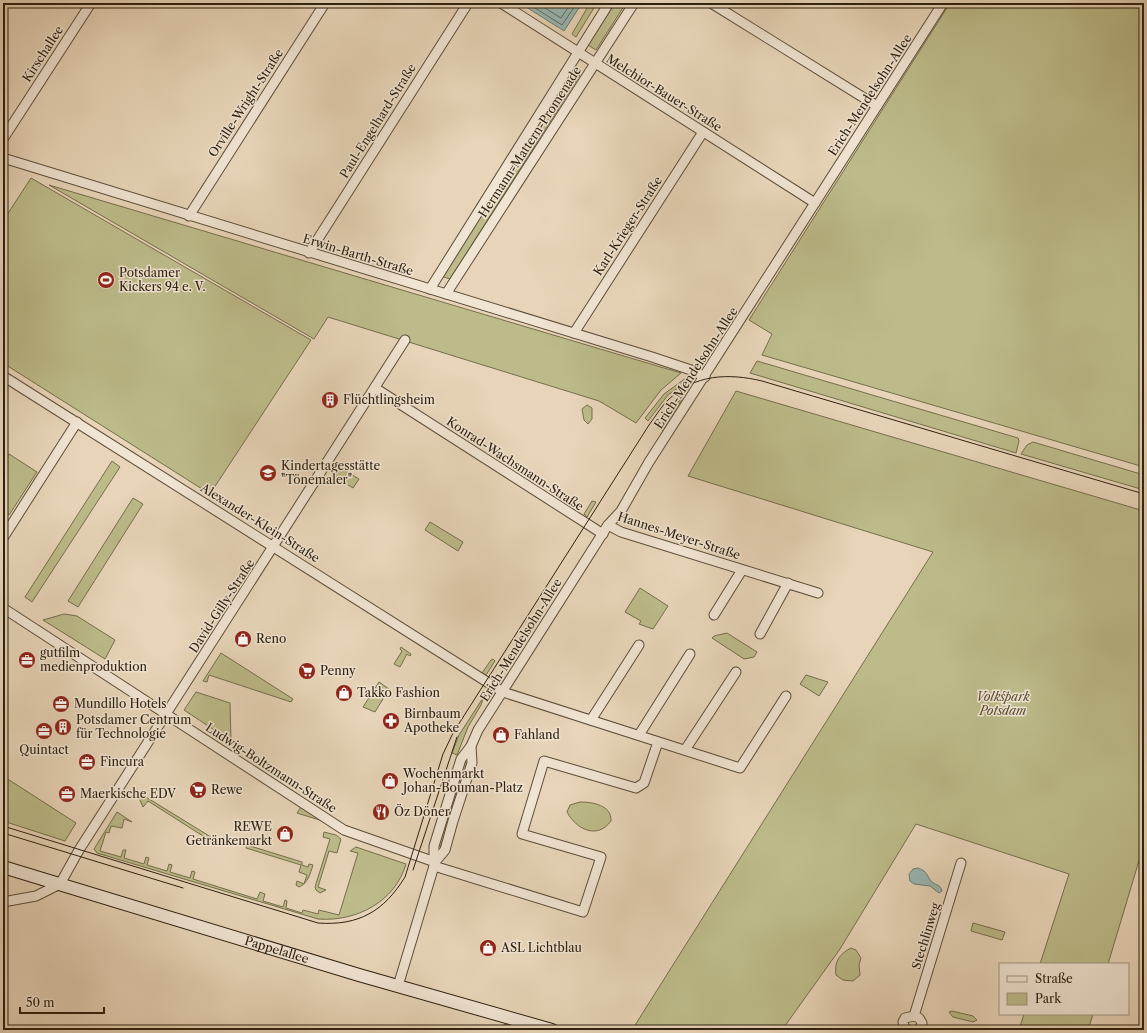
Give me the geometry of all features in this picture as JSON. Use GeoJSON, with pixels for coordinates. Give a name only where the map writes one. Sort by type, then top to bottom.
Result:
{"type":"FeatureCollection","features":[{"type":"Feature","properties":{"kind":"street","name":"Kirschallee"},"geometry":{"type":"LineString","coordinates":[[3,139],[91,3]]}},
{"type":"Feature","properties":{"kind":"street","name":"Orville-Wright-Straße"},"geometry":{"type":"LineString","coordinates":[[189,216],[325,3]]}},
{"type":"Feature","properties":{"kind":"street","name":"Paul-Engelhard-Straße"},"geometry":{"type":"LineString","coordinates":[[309,253],[468,3]]}},
{"type":"Feature","properties":{"kind":"street","name":"Melchior-Bauer-Straße"},"geometry":{"type":"LineString","coordinates":[[501,3],[815,203]]}},
{"type":"Feature","properties":{"kind":"street","name":"Hermann-Mattern-Promenade"},"geometry":{"type":"LineString","coordinates":[[430,289],[609,3]]}},
{"type":"Feature","properties":{"kind":"street","name":"Hermann-Mattern-Promenade"},"geometry":{"type":"LineString","coordinates":[[446,294],[474,248],[634,3]]}},
{"type":"Feature","properties":{"kind":"street"},"geometry":{"type":"LineString","coordinates":[[711,3],[877,106]]}},
{"type":"Feature","properties":{"kind":"street","name":"Erich-Mendelsohn-Allee"},"geometry":{"type":"LineString","coordinates":[[398,986],[434,864],[434,846],[461,759],[471,746],[478,730],[608,526],[621,511],[649,462],[705,377],[943,3]]}},
{"type":"Feature","properties":{"kind":"street","name":"Karl-Krieger-Straße"},"geometry":{"type":"LineString","coordinates":[[574,333],[703,132]]}},
{"type":"Feature","properties":{"kind":"street","name":"Erwin-Barth-Straße"},"geometry":{"type":"LineString","coordinates":[[3,158],[574,333],[691,370],[705,377]]}},
{"type":"Feature","properties":{"kind":"street","name":"David-Gilly-Straße"},"geometry":{"type":"LineString","coordinates":[[60,884],[79,850],[405,340]]}},
{"type":"Feature","properties":{"kind":"street","name":"Alexander-Klein-Straße"},"geometry":{"type":"LineString","coordinates":[[3,376],[503,692],[740,768],[786,696]]}},
{"type":"Feature","properties":{"kind":"street","name":"Konrad-Wachsmann-Straße"},"geometry":{"type":"LineString","coordinates":[[374,388],[603,534]]}},
{"type":"Feature","properties":{"kind":"street"},"geometry":{"type":"LineString","coordinates":[[3,538],[77,422]]}},
{"type":"Feature","properties":{"kind":"street","name":"Hannes-Meyer-Straße"},"geometry":{"type":"LineString","coordinates":[[608,526],[621,532],[818,593]]}},
{"type":"Feature","properties":{"kind":"street","name":"Hannes-Meyer-Straße"},"geometry":{"type":"LineString","coordinates":[[714,616],[742,570]]}},
{"type":"Feature","properties":{"kind":"street"},"geometry":{"type":"LineString","coordinates":[[760,634],[788,583]]}},
{"type":"Feature","properties":{"kind":"street","name":"Ludwig-Boltzmann-Straße"},"geometry":{"type":"LineString","coordinates":[[3,608],[350,834],[434,864],[583,912],[601,857],[522,834],[544,761],[636,788],[644,783],[658,742]]}},
{"type":"Feature","properties":{"kind":"street"},"geometry":{"type":"LineString","coordinates":[[591,720],[639,645]]}},
{"type":"Feature","properties":{"kind":"street"},"geometry":{"type":"LineString","coordinates":[[639,736],[690,654]]}},
{"type":"Feature","properties":{"kind":"street"},"geometry":{"type":"LineString","coordinates":[[685,750],[736,672]]}},
{"type":"Feature","properties":{"kind":"street","name":"Stechlinweg"},"geometry":{"type":"LineString","coordinates":[[904,1030],[903,1022],[905,1018],[914,1016],[961,863]]}},
{"type":"Feature","properties":{"kind":"street","name":"Pappelallee"},"geometry":{"type":"LineString","coordinates":[[3,867],[398,986],[552,1030]]}},
{"type":"Feature","properties":{"kind":"street"},"geometry":{"type":"LineString","coordinates":[[3,902],[36,896],[60,884]]}},
{"type":"Feature","properties":{"kind":"street"},"geometry":{"type":"LineString","coordinates":[[914,1016],[919,1018],[922,1023],[920,1030]]}},
{"type":"Feature","properties":{"kind":"green space"},"geometry":{"type":"Polygon","coordinates":[[[590,3],[597,3],[576,37],[572,34],[590,3]]]}},
{"type":"Feature","properties":{"kind":"green space"},"geometry":{"type":"Polygon","coordinates":[[[615,3],[626,3],[596,50],[588,45],[615,3]]]}},
{"type":"Feature","properties":{"kind":"green space"},"geometry":{"type":"Polygon","coordinates":[[[950,3],[1144,3],[1144,467],[762,355],[772,334],[749,320],[950,3]]]}},
{"type":"Feature","properties":{"kind":"green space"},"geometry":{"type":"Polygon","coordinates":[[[572,70],[580,75],[450,279],[441,276],[572,70]]]}},
{"type":"Feature","properties":{"kind":"green space","name":"Potsdamer Kickers 94 e. V."},"geometry":{"type":"Polygon","coordinates":[[[31,178],[311,340],[210,494],[3,363],[3,221],[31,178]]]}},
{"type":"Feature","properties":{"kind":"green space"},"geometry":{"type":"Polygon","coordinates":[[[49,185],[681,373],[661,390],[636,423],[599,401],[328,317],[314,339],[49,185]]]}},
{"type":"Feature","properties":{"kind":"green space"},"geometry":{"type":"Polygon","coordinates":[[[757,361],[1018,438],[1019,441],[1016,453],[750,373],[757,361]]]}},
{"type":"Feature","properties":{"kind":"green space"},"geometry":{"type":"Polygon","coordinates":[[[686,378],[687,382],[668,395],[648,421],[645,418],[664,394],[686,378]]]}},
{"type":"Feature","properties":{"kind":"green space","name":"Volkspark Potsdam"},"geometry":{"type":"Polygon","coordinates":[[[736,391],[1144,511],[1144,844],[1108,963],[1040,963],[1069,874],[916,824],[840,949],[782,1030],[632,1030],[933,552],[688,476],[736,391]]]}},
{"type":"Feature","properties":{"kind":"green space"},"geometry":{"type":"Polygon","coordinates":[[[683,398],[663,431],[657,427],[674,405],[683,398]]]}},
{"type":"Feature","properties":{"kind":"green space"},"geometry":{"type":"Polygon","coordinates":[[[587,405],[592,408],[592,419],[588,424],[584,420],[582,409],[587,405]]]}},
{"type":"Feature","properties":{"kind":"green space"},"geometry":{"type":"Polygon","coordinates":[[[1033,442],[1144,475],[1144,490],[1021,454],[1027,445],[1033,442]]]}},
{"type":"Feature","properties":{"kind":"green space"},"geometry":{"type":"Polygon","coordinates":[[[9,454],[37,472],[9,515],[3,511],[3,465],[9,454]]]}},
{"type":"Feature","properties":{"kind":"green space"},"geometry":{"type":"Polygon","coordinates":[[[112,461],[120,467],[32,602],[25,597],[112,461]]]}},
{"type":"Feature","properties":{"kind":"green space"},"geometry":{"type":"Polygon","coordinates":[[[337,466],[359,479],[353,488],[332,475],[337,466]]]}},
{"type":"Feature","properties":{"kind":"green space"},"geometry":{"type":"Polygon","coordinates":[[[133,498],[143,504],[78,607],[68,601],[133,498]]]}},
{"type":"Feature","properties":{"kind":"green space"},"geometry":{"type":"Polygon","coordinates":[[[592,501],[596,502],[587,517],[584,514],[592,501]]]}},
{"type":"Feature","properties":{"kind":"green space"},"geometry":{"type":"Polygon","coordinates":[[[430,522],[463,542],[458,551],[425,530],[430,522]]]}},
{"type":"Feature","properties":{"kind":"green space"},"geometry":{"type":"Polygon","coordinates":[[[640,588],[668,606],[653,629],[639,624],[641,621],[625,612],[640,588]]]}},
{"type":"Feature","properties":{"kind":"green space"},"geometry":{"type":"Polygon","coordinates":[[[64,614],[77,616],[115,640],[105,659],[43,620],[64,614]]]}},
{"type":"Feature","properties":{"kind":"green space"},"geometry":{"type":"Polygon","coordinates":[[[727,633],[757,652],[754,657],[744,659],[712,638],[714,636],[727,633]]]}},
{"type":"Feature","properties":{"kind":"green space"},"geometry":{"type":"Polygon","coordinates":[[[401,647],[411,654],[410,656],[407,654],[400,667],[394,664],[402,651],[400,649],[401,647]]]}},
{"type":"Feature","properties":{"kind":"green space"},"geometry":{"type":"Polygon","coordinates":[[[221,653],[293,699],[291,702],[209,675],[207,682],[203,681],[221,653]]]}},
{"type":"Feature","properties":{"kind":"green space"},"geometry":{"type":"Polygon","coordinates":[[[493,659],[495,661],[486,675],[482,673],[491,660],[493,659]]]}},
{"type":"Feature","properties":{"kind":"green space"},"geometry":{"type":"Polygon","coordinates":[[[806,675],[828,682],[819,696],[800,684],[806,675]]]}},
{"type":"Feature","properties":{"kind":"green space"},"geometry":{"type":"Polygon","coordinates":[[[379,682],[389,689],[375,712],[363,707],[379,682]]]}},
{"type":"Feature","properties":{"kind":"green space"},"geometry":{"type":"Polygon","coordinates":[[[196,692],[230,703],[231,741],[184,710],[196,692]]]}},
{"type":"Feature","properties":{"kind":"green space"},"geometry":{"type":"Polygon","coordinates":[[[483,698],[481,705],[468,727],[457,755],[452,753],[459,735],[483,698]]]}},
{"type":"Feature","properties":{"kind":"green space"},"geometry":{"type":"Polygon","coordinates":[[[464,762],[468,764],[443,846],[438,845],[464,762]]]}},
{"type":"Feature","properties":{"kind":"green space"},"geometry":{"type":"Polygon","coordinates":[[[3,776],[76,823],[65,841],[3,821],[3,776]]]}},
{"type":"Feature","properties":{"kind":"green space"},"geometry":{"type":"Polygon","coordinates":[[[141,794],[219,842],[217,845],[148,801],[143,807],[139,798],[141,794]]]}},
{"type":"Feature","properties":{"kind":"green space"},"geometry":{"type":"Polygon","coordinates":[[[580,802],[595,804],[605,808],[608,811],[611,821],[599,830],[587,830],[581,827],[567,812],[570,805],[580,802]]]}},
{"type":"Feature","properties":{"kind":"green space"},"geometry":{"type":"Polygon","coordinates":[[[301,807],[326,822],[297,813],[301,807]]]}},
{"type":"Feature","properties":{"kind":"green space"},"geometry":{"type":"Polygon","coordinates":[[[117,812],[132,822],[124,819],[122,828],[111,826],[109,833],[106,832],[100,851],[121,857],[123,850],[126,850],[124,858],[144,864],[146,857],[149,858],[147,865],[167,871],[169,864],[172,865],[170,872],[190,878],[192,871],[195,872],[193,879],[257,899],[260,892],[265,894],[263,901],[283,907],[285,900],[287,901],[286,908],[302,913],[303,910],[318,914],[319,910],[339,915],[358,853],[350,851],[356,847],[406,864],[401,877],[393,889],[372,907],[360,913],[346,917],[318,919],[97,853],[94,849],[117,812]]]}},
{"type":"Feature","properties":{"kind":"green space"},"geometry":{"type":"Polygon","coordinates":[[[324,832],[336,835],[341,839],[337,853],[329,851],[318,887],[326,890],[320,893],[315,887],[330,839],[323,837],[324,832]]]}},
{"type":"Feature","properties":{"kind":"green space"},"geometry":{"type":"Polygon","coordinates":[[[247,845],[302,862],[302,865],[308,867],[309,864],[313,865],[308,878],[304,883],[307,875],[299,872],[301,865],[246,848],[247,845]]]}},
{"type":"Feature","properties":{"kind":"green space"},"geometry":{"type":"Polygon","coordinates":[[[297,881],[304,884],[299,887],[296,885],[297,881]]]}},
{"type":"Feature","properties":{"kind":"green space"},"geometry":{"type":"Polygon","coordinates":[[[973,923],[1005,932],[1002,940],[971,931],[973,923]]]}},
{"type":"Feature","properties":{"kind":"green space"},"geometry":{"type":"Polygon","coordinates":[[[851,948],[856,950],[861,958],[859,965],[860,975],[853,981],[843,980],[836,975],[838,959],[843,953],[851,948]]]}},
{"type":"Feature","properties":{"kind":"green space"},"geometry":{"type":"Polygon","coordinates":[[[952,1011],[973,1016],[977,1020],[973,1022],[953,1017],[949,1012],[952,1011]]]}},
{"type":"Feature","properties":{"kind":"green space"},"geometry":{"type":"Polygon","coordinates":[[[1024,1015],[1093,1015],[1088,1030],[1019,1030],[1024,1015]]]}},
{"type":"Feature","properties":{"kind":"green space"},"geometry":{"type":"Polygon","coordinates":[[[507,1024],[506,1028],[513,1027],[524,1030],[489,1030],[507,1024]]]}},
{"type":"Feature","properties":{"kind":"water"},"geometry":{"type":"Polygon","coordinates":[[[520,3],[582,3],[564,31],[520,3]]]}},
{"type":"Feature","properties":{"kind":"water"},"geometry":{"type":"Polygon","coordinates":[[[918,868],[926,873],[930,880],[939,886],[942,891],[939,893],[930,886],[914,884],[910,881],[909,874],[913,869],[918,868]]]}},
{"type":"Feature","properties":{"kind":"tram line"},"geometry":{"type":"LineString","coordinates":[[3,826],[318,923],[346,922],[369,914],[388,899],[405,877],[443,754],[453,733],[660,409],[678,391],[700,380],[737,377],[762,381],[1144,494]]}},
{"type":"Feature","properties":{"kind":"tram line"},"geometry":{"type":"LineString","coordinates":[[413,870],[457,737]]}},
{"type":"Feature","properties":{"kind":"tram line"},"geometry":{"type":"LineString","coordinates":[[3,833],[183,888]]}},
{"type":"Feature","properties":{"kind":"place","name":"Potsdamer Kickers 94 e. V."},"geometry":{"type":"Point","coordinates":[106,280]}},
{"type":"Feature","properties":{"kind":"place","name":"Flüchtlingsheim"},"geometry":{"type":"Point","coordinates":[330,400]}},
{"type":"Feature","properties":{"kind":"place","name":"Kindertagesstätte \"Tönemaler\""},"geometry":{"type":"Point","coordinates":[268,473]}},
{"type":"Feature","properties":{"kind":"place","name":"Reno"},"geometry":{"type":"Point","coordinates":[243,639]}},
{"type":"Feature","properties":{"kind":"place","name":"gutfilm medienproduktion"},"geometry":{"type":"Point","coordinates":[27,660]}},
{"type":"Feature","properties":{"kind":"place","name":"Penny"},"geometry":{"type":"Point","coordinates":[307,671]}},
{"type":"Feature","properties":{"kind":"place","name":"Takko Fashion"},"geometry":{"type":"Point","coordinates":[344,693]}},
{"type":"Feature","properties":{"kind":"place","name":"Mundillo Hotels"},"geometry":{"type":"Point","coordinates":[61,704]}},
{"type":"Feature","properties":{"kind":"place","name":"Birnbaum Apotheke"},"geometry":{"type":"Point","coordinates":[391,721]}},
{"type":"Feature","properties":{"kind":"place","name":"Potsdamer Centrum für Technologie"},"geometry":{"type":"Point","coordinates":[63,727]}},
{"type":"Feature","properties":{"kind":"place","name":"Quintact"},"geometry":{"type":"Point","coordinates":[44,731]}},
{"type":"Feature","properties":{"kind":"place","name":"Fahland"},"geometry":{"type":"Point","coordinates":[501,735]}},
{"type":"Feature","properties":{"kind":"place","name":"Fincura"},"geometry":{"type":"Point","coordinates":[87,762]}},
{"type":"Feature","properties":{"kind":"place","name":"Wochenmarkt Johan-Bouman-Platz"},"geometry":{"type":"Point","coordinates":[390,781]}},
{"type":"Feature","properties":{"kind":"place","name":"Rewe"},"geometry":{"type":"Point","coordinates":[198,790]}},
{"type":"Feature","properties":{"kind":"place","name":"Maerkische EDV"},"geometry":{"type":"Point","coordinates":[67,794]}},
{"type":"Feature","properties":{"kind":"place","name":"Öz Döner"},"geometry":{"type":"Point","coordinates":[381,812]}},
{"type":"Feature","properties":{"kind":"place","name":"REWE Getränkemarkt"},"geometry":{"type":"Point","coordinates":[285,834]}},
{"type":"Feature","properties":{"kind":"place","name":"ASL Lichtblau"},"geometry":{"type":"Point","coordinates":[488,948]}}]}
